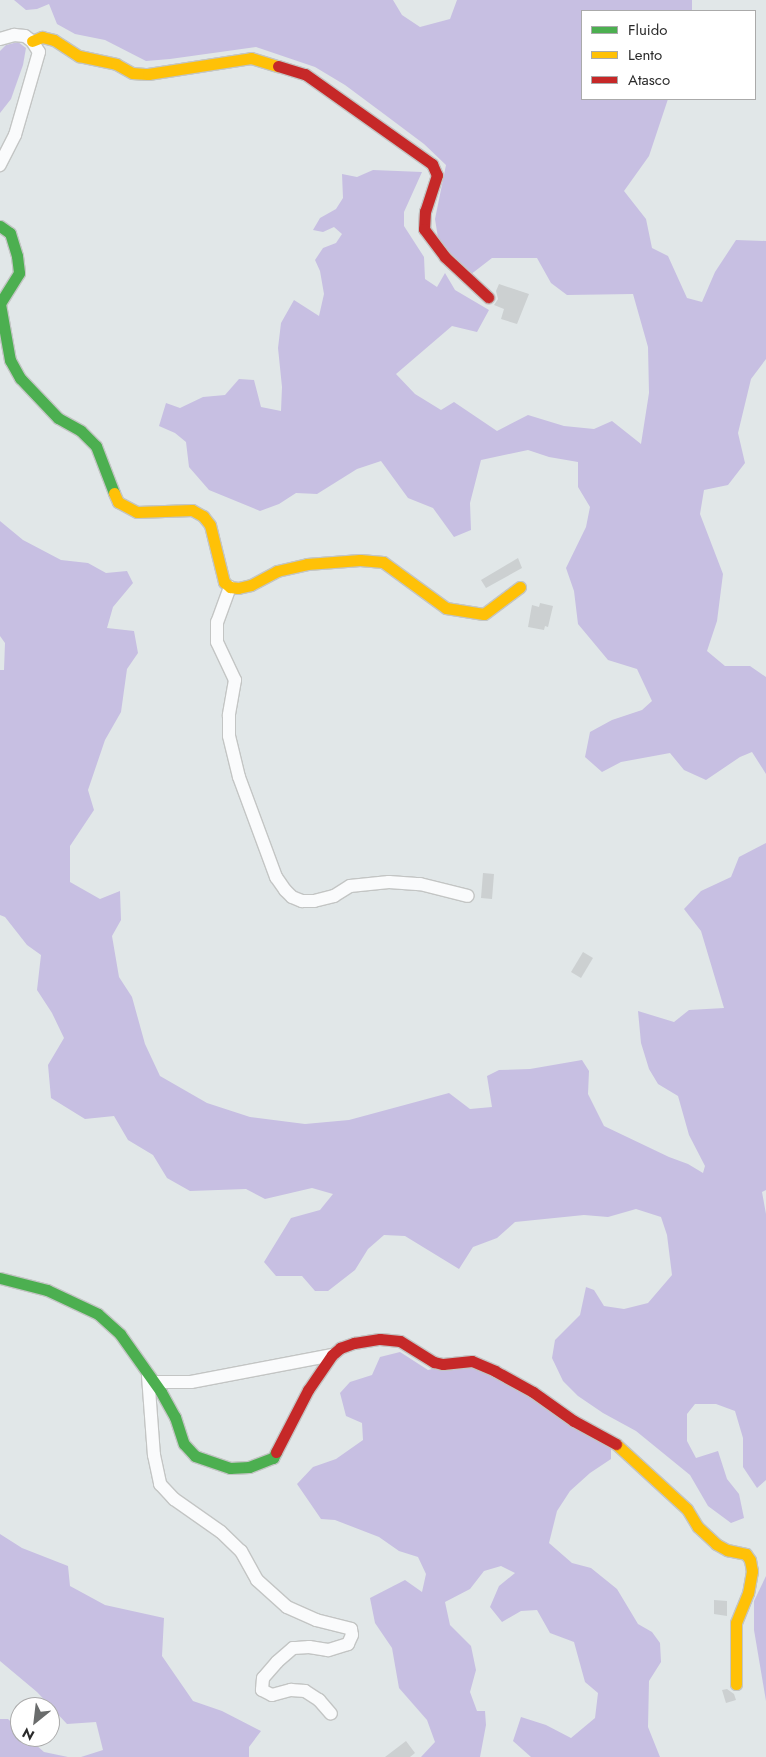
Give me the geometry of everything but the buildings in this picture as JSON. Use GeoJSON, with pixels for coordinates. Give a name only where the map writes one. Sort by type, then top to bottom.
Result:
{"type":"FeatureCollection","features":[{"type":"Feature","properties":{"kind":"street"},"geometry":{"type":"LineString","coordinates":[[0,39],[14,35],[25,36],[32,40],[39,52],[37,66],[14,135],[0,165]]}},
{"type":"Feature","properties":{"kind":"street"},"geometry":{"type":"LineString","coordinates":[[32,40],[42,37],[54,40],[79,56],[116,64],[132,73],[148,74],[251,58],[305,74],[432,164],[437,175],[425,211],[424,229],[445,257],[488,297]]}},
{"type":"Feature","properties":{"kind":"street"},"geometry":{"type":"LineString","coordinates":[[0,226],[10,233],[17,256],[19,273],[0,304],[10,360],[20,378],[58,418],[81,431],[96,446],[107,480],[118,502],[137,512],[192,510],[203,516],[210,525],[214,550],[224,582],[230,587],[238,588],[251,585],[276,571],[307,564],[360,560],[383,562],[446,608],[484,614],[520,587]]}},
{"type":"Feature","properties":{"kind":"street"},"geometry":{"type":"LineString","coordinates":[[230,587],[217,622],[217,642],[235,680],[229,715],[229,736],[239,777],[276,877],[285,890],[292,897],[302,901],[314,901],[334,896],[350,886],[389,882],[420,884],[468,896]]}},
{"type":"Feature","properties":{"kind":"street"},"geometry":{"type":"LineString","coordinates":[[0,1278],[47,1290],[98,1314],[120,1334],[150,1379],[162,1392],[175,1417],[184,1444],[195,1456],[230,1468],[248,1468],[273,1458],[308,1390],[332,1355],[340,1348],[354,1343],[380,1339],[400,1341],[434,1362],[443,1364],[472,1361],[532,1392],[574,1421],[615,1443],[629,1453],[687,1509],[698,1527],[716,1544],[727,1550],[746,1554],[750,1560],[752,1571],[748,1593],[736,1623],[736,1684]]}},
{"type":"Feature","properties":{"kind":"street"},"geometry":{"type":"LineString","coordinates":[[150,1379],[191,1382],[332,1355]]}},
{"type":"Feature","properties":{"kind":"street"},"geometry":{"type":"LineString","coordinates":[[150,1379],[154,1455],[160,1484],[174,1499],[228,1538],[241,1551],[257,1580],[287,1607],[316,1620],[351,1629],[352,1635],[348,1644],[328,1650],[309,1647],[293,1648],[276,1662],[263,1678],[262,1690],[272,1695],[291,1690],[305,1691],[319,1700],[331,1714]]}},
{"type":"Feature","properties":{"kind":"shaded area"},"geometry":{"type":"Polygon","coordinates":[[[14,0],[393,0],[402,15],[420,27],[450,19],[457,0],[692,0],[692,10],[581,10],[581,100],[668,100],[649,156],[624,191],[646,219],[652,248],[668,256],[687,298],[702,302],[715,272],[736,240],[766,241],[766,359],[751,379],[738,433],[745,463],[728,485],[704,490],[700,514],[723,574],[717,621],[707,651],[725,666],[750,666],[766,677],[766,774],[752,752],[740,757],[706,780],[684,770],[670,753],[621,762],[602,772],[585,757],[590,732],[612,720],[642,710],[652,701],[637,669],[608,660],[578,624],[574,591],[566,568],[586,527],[590,507],[578,487],[578,462],[549,457],[528,450],[481,460],[470,503],[471,530],[454,537],[433,508],[408,498],[381,461],[357,469],[317,494],[296,493],[279,504],[260,511],[209,490],[189,467],[186,442],[175,433],[159,426],[166,403],[180,408],[203,397],[225,395],[239,379],[254,380],[261,407],[281,411],[282,387],[278,348],[281,323],[294,300],[319,316],[324,294],[320,271],[315,260],[323,248],[336,243],[342,234],[334,227],[323,232],[313,230],[320,218],[336,209],[343,198],[342,174],[357,177],[373,170],[422,172],[404,212],[404,226],[424,257],[425,279],[437,287],[445,273],[455,290],[489,310],[477,332],[452,326],[396,374],[415,394],[441,410],[454,402],[497,431],[528,415],[564,426],[594,429],[612,421],[641,444],[649,393],[648,347],[633,294],[567,295],[551,283],[537,258],[492,258],[470,275],[439,244],[435,219],[446,165],[424,144],[384,114],[345,85],[315,67],[256,47],[146,61],[105,40],[75,34],[57,24],[49,4],[37,9],[26,10],[14,0]]]}},
{"type":"Feature","properties":{"kind":"shaded area"},"geometry":{"type":"Polygon","coordinates":[[[18,42],[26,48],[23,65],[11,99],[0,113],[0,51],[6,45],[18,42]]]}},
{"type":"Feature","properties":{"kind":"shaded area"},"geometry":{"type":"Polygon","coordinates":[[[0,521],[23,540],[61,560],[88,563],[106,573],[127,571],[133,583],[113,607],[107,628],[134,631],[138,653],[127,669],[121,712],[105,740],[88,790],[94,810],[70,846],[70,882],[100,899],[120,891],[121,920],[112,936],[119,977],[132,997],[145,1044],[160,1076],[207,1103],[250,1117],[305,1124],[349,1120],[449,1093],[470,1109],[492,1107],[487,1076],[499,1070],[530,1069],[582,1060],[589,1071],[588,1094],[604,1126],[688,1164],[703,1173],[705,1166],[689,1135],[678,1096],[658,1084],[649,1069],[641,1043],[638,1011],[674,1022],[689,1010],[724,1008],[701,931],[684,909],[701,891],[731,877],[739,857],[766,843],[766,1190],[762,1192],[766,1214],[766,1480],[757,1488],[743,1467],[743,1438],[735,1411],[716,1404],[695,1404],[687,1414],[687,1441],[696,1458],[718,1451],[727,1479],[739,1494],[744,1518],[731,1523],[708,1506],[690,1475],[636,1431],[603,1413],[578,1396],[563,1381],[552,1358],[555,1340],[580,1315],[586,1287],[594,1290],[604,1306],[624,1309],[648,1303],[672,1275],[667,1235],[661,1217],[636,1209],[608,1217],[584,1215],[515,1222],[497,1238],[473,1247],[459,1269],[405,1236],[384,1235],[368,1249],[355,1270],[328,1291],[315,1291],[302,1276],[276,1276],[264,1262],[291,1218],[320,1210],[333,1194],[312,1188],[265,1199],[246,1189],[190,1191],[167,1178],[153,1155],[128,1140],[114,1116],[85,1119],[51,1098],[48,1065],[64,1038],[52,1013],[37,990],[41,955],[27,945],[5,917],[0,915],[0,670],[4,670],[5,643],[0,636],[0,521]]]}},
{"type":"Feature","properties":{"kind":"shaded area"},"geometry":{"type":"Polygon","coordinates":[[[400,1352],[428,1370],[470,1359],[611,1442],[611,1459],[590,1473],[570,1491],[557,1511],[549,1543],[572,1563],[591,1568],[617,1589],[638,1624],[652,1632],[660,1643],[661,1662],[649,1681],[648,1727],[660,1757],[531,1757],[513,1741],[521,1717],[546,1725],[571,1738],[595,1718],[598,1693],[585,1682],[574,1642],[550,1633],[537,1610],[521,1611],[502,1622],[490,1607],[499,1586],[515,1573],[501,1566],[484,1571],[470,1589],[445,1602],[450,1625],[471,1646],[476,1670],[470,1692],[477,1711],[485,1711],[486,1725],[480,1757],[421,1757],[435,1742],[427,1720],[399,1688],[392,1648],[375,1623],[370,1598],[405,1580],[422,1592],[426,1574],[418,1557],[399,1551],[379,1537],[335,1520],[321,1519],[297,1484],[313,1467],[336,1459],[363,1440],[362,1423],[346,1416],[340,1393],[350,1382],[372,1375],[380,1357],[400,1352]]]}},
{"type":"Feature","properties":{"kind":"shaded area"},"geometry":{"type":"Polygon","coordinates":[[[0,1534],[22,1548],[68,1566],[70,1586],[105,1605],[164,1618],[162,1656],[193,1701],[222,1711],[261,1731],[249,1747],[249,1757],[81,1757],[103,1750],[96,1722],[67,1724],[60,1717],[60,1697],[42,1697],[0,1661],[0,1534]]]}},
{"type":"Feature","properties":{"kind":"shaded area"},"geometry":{"type":"Polygon","coordinates":[[[766,1576],[766,1701],[754,1630],[754,1601],[766,1576]]]}},
{"type":"Feature","properties":{"kind":"shaded area"},"geometry":{"type":"Polygon","coordinates":[[[0,1719],[8,1719],[10,1721],[10,1747],[38,1747],[44,1752],[68,1757],[0,1757],[0,1719]]]}},
{"type":"Feature","properties":{"kind":"traffic: fast"},"geometry":{"type":"LineString","coordinates":[[0,226],[10,233],[17,256],[19,273],[0,304],[10,360],[20,378],[58,418],[81,431],[96,446],[114,493]]}},
{"type":"Feature","properties":{"kind":"traffic: fast"},"geometry":{"type":"LineString","coordinates":[[0,1278],[47,1290],[98,1314],[120,1334],[161,1392],[175,1417],[184,1444],[195,1456],[230,1468],[249,1467],[273,1458],[276,1452]]}},
{"type":"Feature","properties":{"kind":"traffic: slow"},"geometry":{"type":"LineString","coordinates":[[32,41],[42,37],[54,40],[79,56],[116,64],[132,73],[148,74],[251,58],[278,66]]}},
{"type":"Feature","properties":{"kind":"traffic: slow"},"geometry":{"type":"LineString","coordinates":[[114,493],[118,502],[137,512],[192,510],[203,516],[210,525],[224,582],[230,587],[238,588],[251,585],[277,571],[307,564],[360,560],[383,562],[446,608],[484,614],[520,587]]}},
{"type":"Feature","properties":{"kind":"traffic: slow"},"geometry":{"type":"LineString","coordinates":[[616,1444],[687,1509],[698,1527],[716,1544],[727,1550],[746,1554],[750,1560],[752,1571],[748,1593],[736,1623],[736,1684]]}},
{"type":"Feature","properties":{"kind":"traffic: jam"},"geometry":{"type":"LineString","coordinates":[[278,66],[305,74],[432,164],[437,175],[425,211],[424,229],[445,257],[488,297]]}},
{"type":"Feature","properties":{"kind":"traffic: jam"},"geometry":{"type":"LineString","coordinates":[[276,1452],[308,1390],[332,1355],[340,1348],[354,1343],[380,1339],[400,1341],[434,1362],[443,1364],[472,1361],[495,1371],[533,1392],[574,1421],[616,1444]]}}]}
